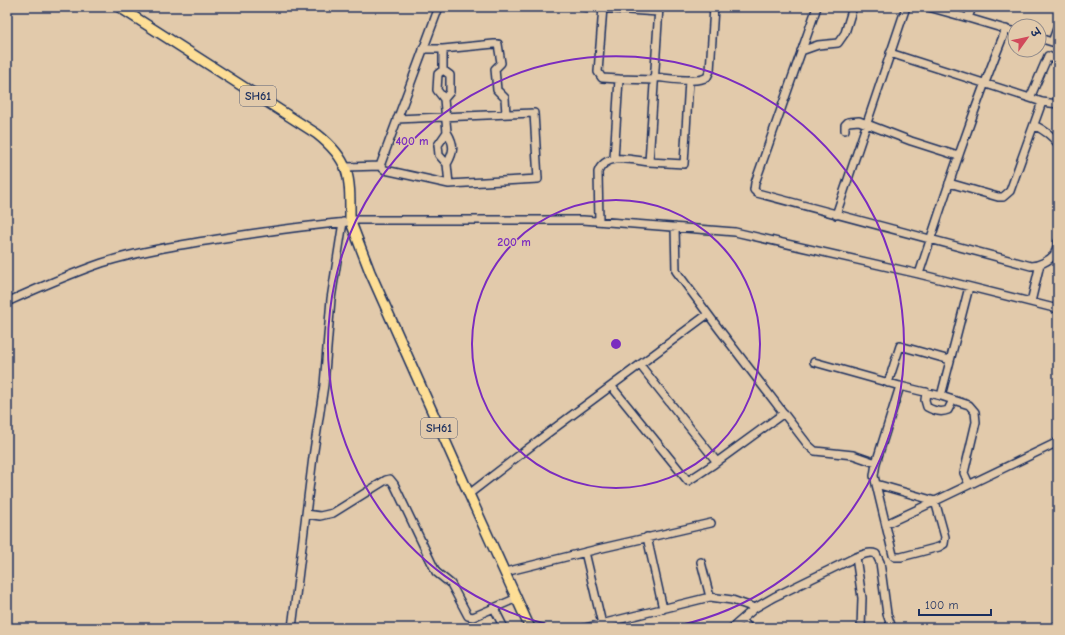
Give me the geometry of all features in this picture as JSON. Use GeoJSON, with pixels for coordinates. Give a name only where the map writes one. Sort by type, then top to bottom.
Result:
{"type":"FeatureCollection","features":[{"type":"Feature","properties":{"kind":"main road","name":"SH61"},"geometry":{"type":"LineString","coordinates":[[119,7],[317,134],[331,145],[339,155],[346,167],[349,184],[350,221],[370,272],[530,628]]}},
{"type":"Feature","properties":{"kind":"street"},"geometry":{"type":"LineString","coordinates":[[380,166],[439,7]]}},
{"type":"Feature","properties":{"kind":"street"},"geometry":{"type":"LineString","coordinates":[[584,7],[658,9],[649,162]]}},
{"type":"Feature","properties":{"kind":"street"},"geometry":{"type":"LineString","coordinates":[[603,8],[598,72],[602,78],[689,80],[704,79],[709,75],[714,7]]}},
{"type":"Feature","properties":{"kind":"street"},"geometry":{"type":"LineString","coordinates":[[817,7],[755,183],[754,190],[756,193],[1031,266],[1040,264],[1050,259],[1054,254],[1058,242]]}},
{"type":"Feature","properties":{"kind":"street"},"geometry":{"type":"LineString","coordinates":[[802,51],[823,44],[838,43],[845,33],[853,7]]}},
{"type":"Feature","properties":{"kind":"street"},"geometry":{"type":"LineString","coordinates":[[836,215],[906,7]]}},
{"type":"Feature","properties":{"kind":"street"},"geometry":{"type":"LineString","coordinates":[[919,274],[958,156],[1006,29],[928,7]]}},
{"type":"Feature","properties":{"kind":"street"},"geometry":{"type":"LineString","coordinates":[[968,18],[972,7]]}},
{"type":"Feature","properties":{"kind":"street"},"geometry":{"type":"LineString","coordinates":[[1030,98],[1048,56],[1058,26]]}},
{"type":"Feature","properties":{"kind":"street"},"geometry":{"type":"LineString","coordinates":[[1047,40],[1052,42]]}},
{"type":"Feature","properties":{"kind":"street"},"geometry":{"type":"LineString","coordinates":[[423,49],[443,49],[498,44],[501,63],[495,69],[497,90],[504,98],[506,114]]}},
{"type":"Feature","properties":{"kind":"street"},"geometry":{"type":"LineString","coordinates":[[443,49],[443,70]]}},
{"type":"Feature","properties":{"kind":"street"},"geometry":{"type":"LineString","coordinates":[[890,53],[1042,102],[1058,104]]}},
{"type":"Feature","properties":{"kind":"street"},"geometry":{"type":"LineString","coordinates":[[1048,56],[1058,58]]}},
{"type":"Feature","properties":{"kind":"street"},"geometry":{"type":"LineString","coordinates":[[443,70],[450,75],[450,92],[444,99]]}},
{"type":"Feature","properties":{"kind":"street"},"geometry":{"type":"LineString","coordinates":[[443,70],[438,74],[437,90],[444,99],[446,132],[452,141],[453,154],[447,164]]}},
{"type":"Feature","properties":{"kind":"street"},"geometry":{"type":"LineString","coordinates":[[614,159],[619,79]]}},
{"type":"Feature","properties":{"kind":"street"},"geometry":{"type":"LineString","coordinates":[[599,221],[598,172],[604,163],[614,159],[684,164],[689,80]]}},
{"type":"Feature","properties":{"kind":"street"},"geometry":{"type":"LineString","coordinates":[[949,184],[998,197],[1008,194],[1042,102]]}},
{"type":"Feature","properties":{"kind":"street"},"geometry":{"type":"LineString","coordinates":[[346,167],[380,166],[385,170],[449,184],[538,179],[534,112],[397,119]]}},
{"type":"Feature","properties":{"kind":"street"},"geometry":{"type":"LineString","coordinates":[[845,130],[846,124],[850,121],[859,121],[911,142],[958,156]]}},
{"type":"Feature","properties":{"kind":"street"},"geometry":{"type":"LineString","coordinates":[[1034,125],[1046,131],[1058,144]]}},
{"type":"Feature","properties":{"kind":"street"},"geometry":{"type":"LineString","coordinates":[[446,132],[438,144],[440,155],[447,164],[449,184]]}},
{"type":"Feature","properties":{"kind":"street"},"geometry":{"type":"LineString","coordinates":[[7,302],[47,284],[138,253],[289,228],[350,221],[583,220],[735,232],[919,274],[1058,309]]}},
{"type":"Feature","properties":{"kind":"street"},"geometry":{"type":"LineString","coordinates":[[292,628],[324,385],[331,298],[350,221]]}},
{"type":"Feature","properties":{"kind":"street"},"geometry":{"type":"LineString","coordinates":[[675,227],[676,271],[784,413],[815,451],[853,455],[876,463]]}},
{"type":"Feature","properties":{"kind":"street"},"geometry":{"type":"LineString","coordinates":[[1031,302],[1040,264]]}},
{"type":"Feature","properties":{"kind":"street"},"geometry":{"type":"LineString","coordinates":[[941,396],[969,287]]}},
{"type":"Feature","properties":{"kind":"street"},"geometry":{"type":"LineString","coordinates":[[469,494],[708,314]]}},
{"type":"Feature","properties":{"kind":"street"},"geometry":{"type":"LineString","coordinates":[[888,383],[900,346],[950,360]]}},
{"type":"Feature","properties":{"kind":"street"},"geometry":{"type":"LineString","coordinates":[[814,362],[969,405],[975,412],[976,422],[964,473],[969,484]]}},
{"type":"Feature","properties":{"kind":"street"},"geometry":{"type":"LineString","coordinates":[[640,365],[717,462]]}},
{"type":"Feature","properties":{"kind":"street"},"geometry":{"type":"LineString","coordinates":[[900,386],[876,463],[874,476],[891,551],[895,557],[901,557],[942,546],[945,541],[945,537],[935,501]]}},
{"type":"Feature","properties":{"kind":"street"},"geometry":{"type":"LineString","coordinates":[[612,387],[688,481],[717,462],[784,413]]}},
{"type":"Feature","properties":{"kind":"street"},"geometry":{"type":"LineString","coordinates":[[926,392],[925,400],[927,407],[932,410],[943,412],[948,410],[953,400]]}},
{"type":"Feature","properties":{"kind":"street"},"geometry":{"type":"LineString","coordinates":[[886,524],[1058,442]]}},
{"type":"Feature","properties":{"kind":"street"},"geometry":{"type":"LineString","coordinates":[[306,514],[320,516],[333,512],[390,479],[394,484],[436,572],[451,584],[456,591],[466,614],[473,617],[517,598]]}},
{"type":"Feature","properties":{"kind":"street"},"geometry":{"type":"LineString","coordinates":[[876,484],[935,501]]}},
{"type":"Feature","properties":{"kind":"street"},"geometry":{"type":"LineString","coordinates":[[505,572],[711,523]]}},
{"type":"Feature","properties":{"kind":"street"},"geometry":{"type":"LineString","coordinates":[[647,537],[663,609]]}},
{"type":"Feature","properties":{"kind":"street"},"geometry":{"type":"LineString","coordinates":[[584,552],[602,624]]}},
{"type":"Feature","properties":{"kind":"street"},"geometry":{"type":"LineString","coordinates":[[732,628],[755,608],[774,597],[856,557],[868,553],[876,554],[880,562],[886,614],[892,628]]}},
{"type":"Feature","properties":{"kind":"street"},"geometry":{"type":"LineString","coordinates":[[856,557],[862,598],[861,628]]}},
{"type":"Feature","properties":{"kind":"street"},"geometry":{"type":"LineString","coordinates":[[701,562],[710,597]]}},
{"type":"Feature","properties":{"kind":"street"},"geometry":{"type":"LineString","coordinates":[[585,628],[710,597],[732,600],[755,608]]}},
{"type":"Feature","properties":{"kind":"street"},"geometry":{"type":"LineString","coordinates":[[494,608],[504,628]]}},
{"type":"Feature","properties":{"kind":"street"},"geometry":{"type":"LineString","coordinates":[[742,620],[748,628]]}},
{"type":"Feature","properties":{"kind":"street"},"geometry":{"type":"LineString","coordinates":[[1052,628],[1058,626]]}}]}
